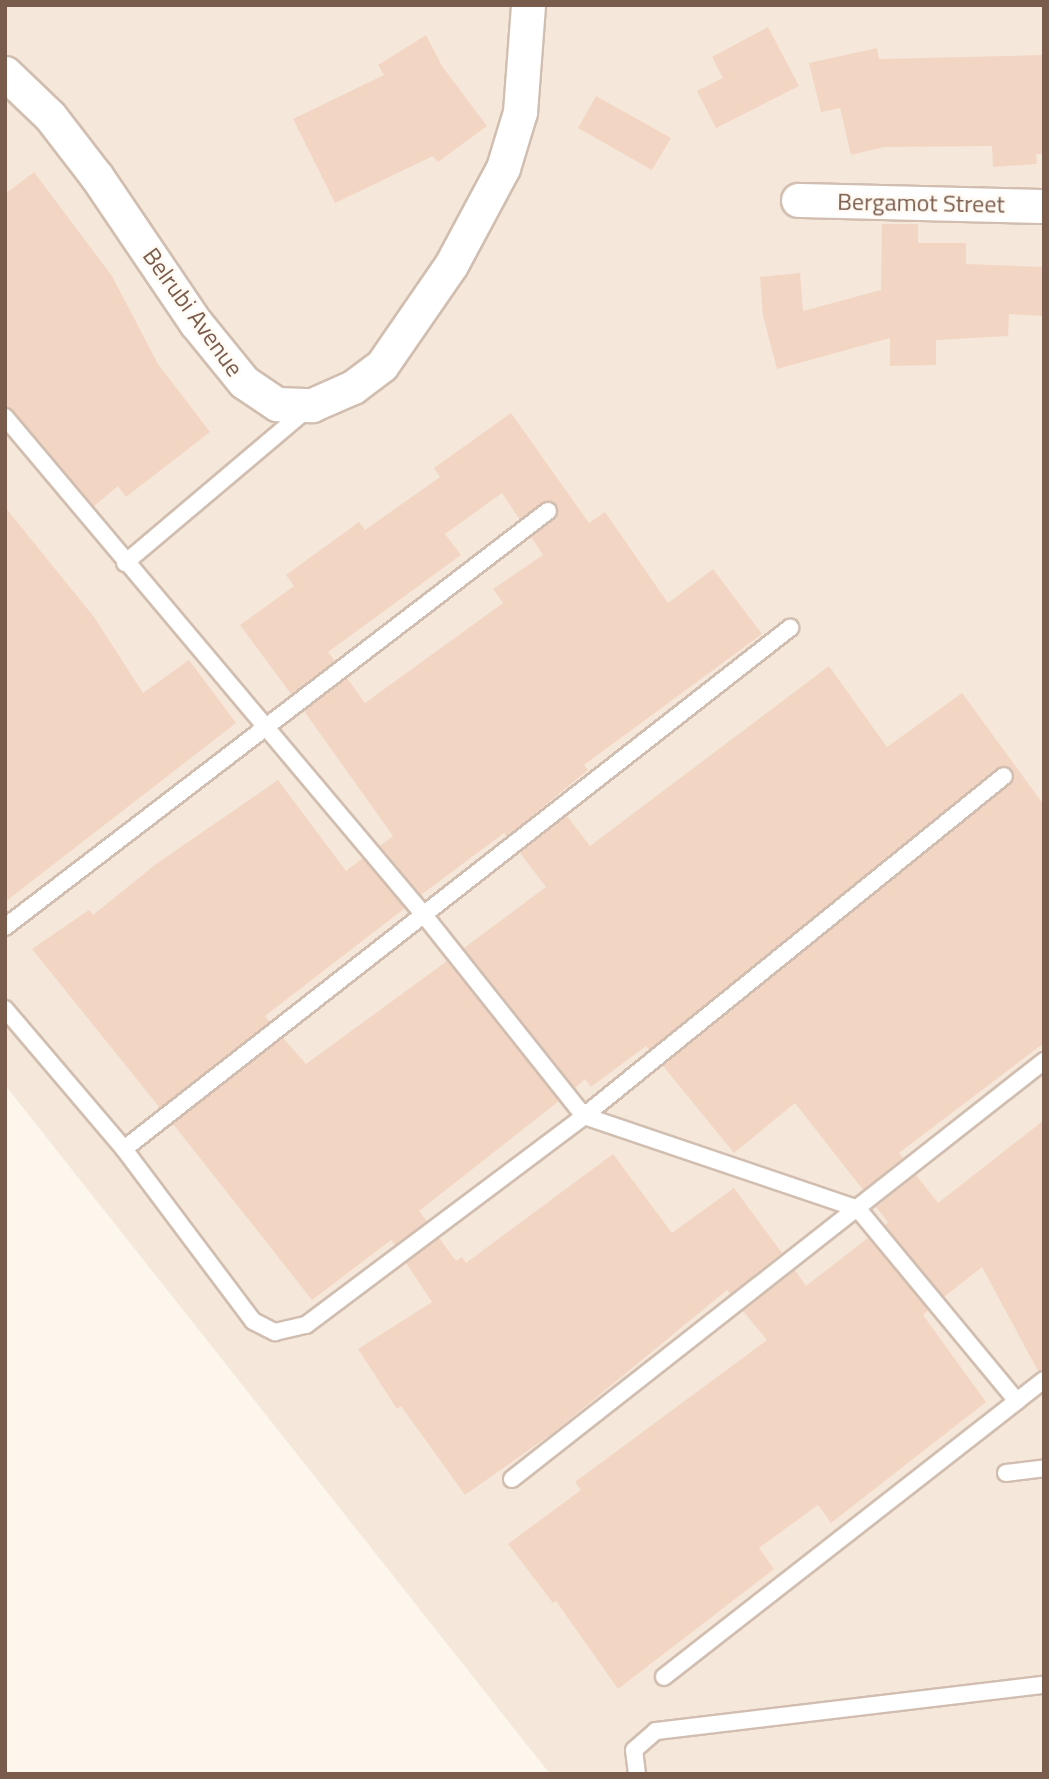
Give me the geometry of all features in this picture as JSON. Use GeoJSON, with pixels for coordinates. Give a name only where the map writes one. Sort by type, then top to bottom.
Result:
{"type":"FeatureCollection","features":[{"type":"Feature","properties":{"kind":"street","name":"Belrubi Avenue"},"geometry":{"type":"LineString","coordinates":[[5,74],[50,116],[97,177],[196,323],[244,382],[277,404],[312,405],[353,387],[382,365],[451,265],[503,167],[520,111],[528,5]]}},
{"type":"Feature","properties":{"kind":"street","name":"Bergamot Street"},"geometry":{"type":"LineString","coordinates":[[798,201],[1044,206]]}},
{"type":"Feature","properties":{"kind":"lane"},"geometry":{"type":"LineString","coordinates":[[125,563],[312,405]]}},
{"type":"Feature","properties":{"kind":"lane"},"geometry":{"type":"LineString","coordinates":[[5,417],[125,563],[424,915],[584,1116],[858,1209],[1017,1401]]}},
{"type":"Feature","properties":{"kind":"lane"},"geometry":{"type":"LineString","coordinates":[[5,927],[548,511]]}},
{"type":"Feature","properties":{"kind":"lane"},"geometry":{"type":"LineString","coordinates":[[124,1149],[790,628]]}},
{"type":"Feature","properties":{"kind":"lane"},"geometry":{"type":"LineString","coordinates":[[5,1009],[124,1149],[253,1321],[275,1332],[289,1331],[323,1315],[584,1116],[1004,776]]}},
{"type":"Feature","properties":{"kind":"lane"},"geometry":{"type":"LineString","coordinates":[[512,1479],[1044,1061]]}},
{"type":"Feature","properties":{"kind":"lane"},"geometry":{"type":"LineString","coordinates":[[664,1677],[1044,1380]]}},
{"type":"Feature","properties":{"kind":"lane"},"geometry":{"type":"LineString","coordinates":[[1006,1473],[1044,1468]]}},
{"type":"Feature","properties":{"kind":"lane"},"geometry":{"type":"LineString","coordinates":[[637,1774],[634,1750],[656,1731],[1044,1685]]}},
{"type":"Feature","properties":{"kind":"shaded area"},"geometry":{"type":"Polygon","coordinates":[[[5,5],[1044,5],[1044,1774],[550,1774],[5,1085],[5,5]]]}},
{"type":"Feature","properties":{"kind":"building"},"geometry":{"type":"Polygon","coordinates":[[[768,27],[799,86],[716,128],[697,91],[723,78],[712,57],[768,27]]]}},
{"type":"Feature","properties":{"kind":"building"},"geometry":{"type":"Polygon","coordinates":[[[426,35],[442,66],[487,126],[438,162],[433,156],[335,203],[293,119],[384,75],[378,65],[426,35]]]}},
{"type":"Feature","properties":{"kind":"building"},"geometry":{"type":"Polygon","coordinates":[[[877,48],[879,59],[1044,55],[1044,154],[1036,154],[1037,164],[993,167],[992,146],[884,147],[851,155],[840,108],[821,112],[809,63],[877,48]]]}},
{"type":"Feature","properties":{"kind":"building"},"geometry":{"type":"Polygon","coordinates":[[[596,96],[671,138],[652,170],[578,128],[596,96]]]}},
{"type":"Feature","properties":{"kind":"building"},"geometry":{"type":"Polygon","coordinates":[[[34,172],[112,276],[158,364],[210,432],[126,497],[118,486],[94,506],[5,404],[5,194],[34,172]]]}},
{"type":"Feature","properties":{"kind":"building"},"geometry":{"type":"Polygon","coordinates":[[[882,224],[918,224],[918,243],[966,243],[966,264],[1044,267],[1044,316],[1009,314],[1008,336],[936,340],[936,365],[890,366],[890,338],[777,369],[763,316],[760,277],[800,273],[803,311],[881,290],[882,224]]]}},
{"type":"Feature","properties":{"kind":"building"},"geometry":{"type":"Polygon","coordinates":[[[511,413],[589,523],[605,512],[668,603],[713,569],[762,634],[584,765],[588,770],[507,836],[504,833],[421,895],[380,846],[393,836],[304,711],[347,678],[365,703],[503,603],[493,589],[543,555],[531,537],[555,519],[557,505],[546,501],[520,520],[502,493],[445,534],[461,555],[328,652],[335,661],[291,694],[240,625],[294,586],[286,575],[359,522],[365,530],[440,477],[434,468],[511,413]]]}},
{"type":"Feature","properties":{"kind":"building"},"geometry":{"type":"Polygon","coordinates":[[[5,507],[94,617],[143,693],[189,660],[236,723],[5,902],[5,507]]]}},
{"type":"Feature","properties":{"kind":"building"},"geometry":{"type":"Polygon","coordinates":[[[829,666],[887,747],[962,693],[1044,805],[1044,1043],[899,1153],[903,1158],[863,1190],[795,1103],[734,1153],[663,1066],[1011,784],[1014,775],[1008,767],[997,768],[649,1050],[646,1046],[591,1087],[585,1079],[575,1088],[464,948],[546,887],[520,853],[567,816],[590,846],[829,666]]]}},
{"type":"Feature","properties":{"kind":"building"},"geometry":{"type":"Polygon","coordinates":[[[278,780],[346,871],[363,858],[405,908],[265,1016],[270,1022],[160,1108],[32,949],[89,910],[93,915],[156,864],[278,780]]]}},
{"type":"Feature","properties":{"kind":"building"},"geometry":{"type":"Polygon","coordinates":[[[447,961],[559,1101],[419,1211],[427,1221],[395,1245],[391,1240],[312,1300],[173,1124],[283,1038],[306,1064],[447,961]]]}},
{"type":"Feature","properties":{"kind":"building"},"geometry":{"type":"Polygon","coordinates":[[[1044,1120],[1044,1370],[1038,1371],[982,1267],[944,1297],[885,1225],[888,1222],[876,1207],[916,1175],[938,1203],[1044,1120]]]}},
{"type":"Feature","properties":{"kind":"building"},"geometry":{"type":"Polygon","coordinates":[[[613,1154],[672,1233],[734,1188],[782,1253],[730,1294],[727,1290],[553,1433],[465,1495],[401,1406],[397,1409],[358,1349],[432,1302],[406,1263],[439,1238],[456,1261],[462,1257],[466,1263],[613,1154]]]}},
{"type":"Feature","properties":{"kind":"building"},"geometry":{"type":"Polygon","coordinates":[[[868,1238],[928,1310],[923,1315],[986,1402],[831,1523],[818,1505],[759,1548],[774,1569],[618,1689],[556,1601],[553,1603],[508,1544],[581,1490],[575,1482],[767,1340],[743,1311],[795,1270],[806,1286],[868,1238]]]}}]}
